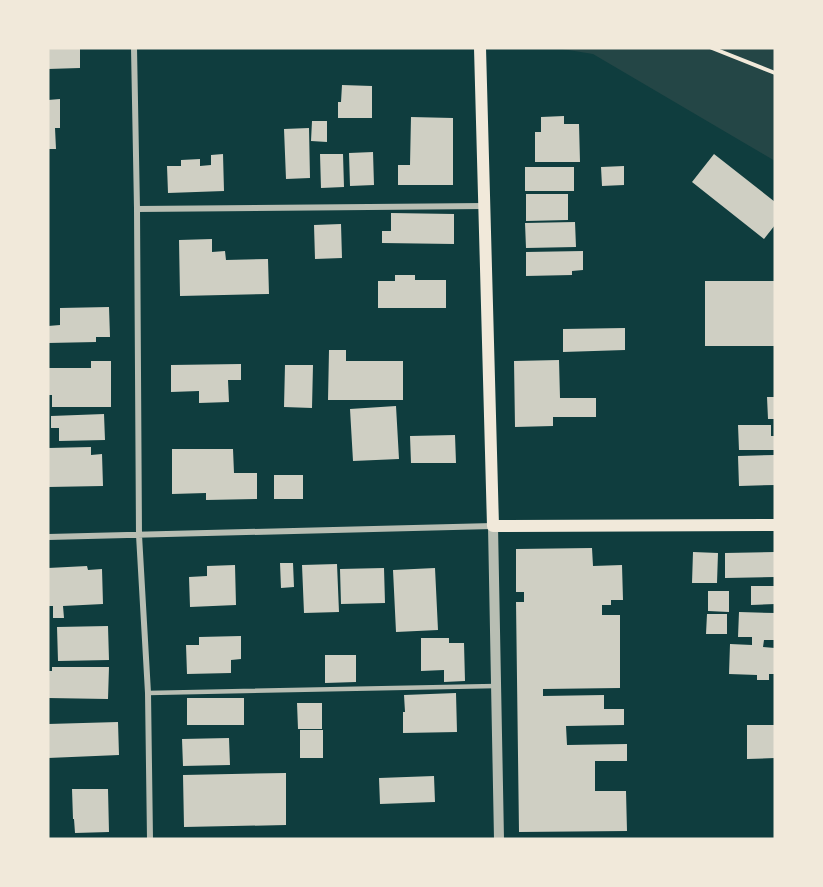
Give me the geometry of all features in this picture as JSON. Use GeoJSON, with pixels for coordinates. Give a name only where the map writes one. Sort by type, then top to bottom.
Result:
{"type":"FeatureCollection","features":[{"type":"Feature","properties":{"kind":"main road"},"geometry":{"type":"LineString","coordinates":[[480,48],[493,526],[775,525]]}},
{"type":"Feature","properties":{"kind":"street"},"geometry":{"type":"LineString","coordinates":[[134,48],[139,535],[148,693],[150,839]]}},
{"type":"Feature","properties":{"kind":"street"},"geometry":{"type":"LineString","coordinates":[[137,210],[484,206]]}},
{"type":"Feature","properties":{"kind":"street"},"geometry":{"type":"LineString","coordinates":[[48,537],[493,526],[499,839]]}},
{"type":"Feature","properties":{"kind":"lane"},"geometry":{"type":"LineString","coordinates":[[148,693],[496,686]]}},
{"type":"Feature","properties":{"kind":"path"},"geometry":{"type":"LineString","coordinates":[[712,48],[775,73]]}},
{"type":"Feature","properties":{"kind":"shaded area"},"geometry":{"type":"Polygon","coordinates":[[[556,48],[775,48],[775,161],[593,54],[556,48]]]}},
{"type":"Feature","properties":{"kind":"building"},"geometry":{"type":"Polygon","coordinates":[[[48,48],[80,48],[80,68],[48,69],[48,48]]]}},
{"type":"Feature","properties":{"kind":"building"},"geometry":{"type":"Polygon","coordinates":[[[342,85],[372,86],[372,118],[338,118],[338,102],[341,102],[342,85]]]}},
{"type":"Feature","properties":{"kind":"building"},"geometry":{"type":"Polygon","coordinates":[[[60,99],[60,128],[55,128],[56,149],[48,149],[48,100],[60,99]]]}},
{"type":"Feature","properties":{"kind":"building"},"geometry":{"type":"Polygon","coordinates":[[[564,116],[564,124],[579,124],[580,162],[535,162],[535,132],[541,132],[541,117],[564,116]]]}},
{"type":"Feature","properties":{"kind":"building"},"geometry":{"type":"Polygon","coordinates":[[[411,117],[453,118],[453,185],[398,185],[398,165],[410,165],[411,117]]]}},
{"type":"Feature","properties":{"kind":"building"},"geometry":{"type":"Polygon","coordinates":[[[312,121],[327,121],[327,142],[311,141],[312,121]]]}},
{"type":"Feature","properties":{"kind":"building"},"geometry":{"type":"Polygon","coordinates":[[[309,128],[310,178],[286,179],[284,129],[309,128]]]}},
{"type":"Feature","properties":{"kind":"building"},"geometry":{"type":"Polygon","coordinates":[[[373,152],[374,185],[350,186],[349,153],[373,152]]]}},
{"type":"Feature","properties":{"kind":"building"},"geometry":{"type":"Polygon","coordinates":[[[223,154],[224,191],[168,193],[167,166],[181,166],[181,160],[200,159],[200,166],[211,165],[211,155],[223,154]]]}},
{"type":"Feature","properties":{"kind":"building"},"geometry":{"type":"Polygon","coordinates":[[[320,154],[343,154],[344,187],[321,188],[320,154]]]}},
{"type":"Feature","properties":{"kind":"building"},"geometry":{"type":"Polygon","coordinates":[[[714,154],[775,202],[775,225],[764,239],[692,182],[714,154]]]}},
{"type":"Feature","properties":{"kind":"building"},"geometry":{"type":"Polygon","coordinates":[[[624,166],[624,185],[602,186],[601,167],[624,166]]]}},
{"type":"Feature","properties":{"kind":"building"},"geometry":{"type":"Polygon","coordinates":[[[525,167],[574,167],[574,191],[525,191],[525,167]]]}},
{"type":"Feature","properties":{"kind":"building"},"geometry":{"type":"Polygon","coordinates":[[[526,194],[568,194],[568,220],[526,221],[526,194]]]}},
{"type":"Feature","properties":{"kind":"building"},"geometry":{"type":"Polygon","coordinates":[[[391,213],[454,214],[454,244],[382,243],[382,231],[391,231],[391,213]]]}},
{"type":"Feature","properties":{"kind":"building"},"geometry":{"type":"Polygon","coordinates":[[[575,222],[576,247],[526,248],[525,223],[575,222]]]}},
{"type":"Feature","properties":{"kind":"building"},"geometry":{"type":"Polygon","coordinates":[[[341,224],[342,258],[315,259],[314,225],[341,224]]]}},
{"type":"Feature","properties":{"kind":"building"},"geometry":{"type":"Polygon","coordinates":[[[212,239],[212,252],[225,251],[226,260],[268,259],[269,294],[180,296],[179,240],[212,239]]]}},
{"type":"Feature","properties":{"kind":"building"},"geometry":{"type":"Polygon","coordinates":[[[583,251],[583,270],[572,271],[572,275],[526,276],[526,252],[583,251]]]}},
{"type":"Feature","properties":{"kind":"building"},"geometry":{"type":"Polygon","coordinates":[[[395,275],[415,275],[415,280],[446,280],[446,308],[378,308],[378,281],[395,281],[395,275]]]}},
{"type":"Feature","properties":{"kind":"building"},"geometry":{"type":"Polygon","coordinates":[[[705,281],[775,281],[775,346],[705,346],[705,281]]]}},
{"type":"Feature","properties":{"kind":"building"},"geometry":{"type":"Polygon","coordinates":[[[109,307],[110,337],[96,337],[96,342],[48,343],[48,326],[60,325],[60,308],[109,307]]]}},
{"type":"Feature","properties":{"kind":"building"},"geometry":{"type":"Polygon","coordinates":[[[625,328],[625,350],[563,352],[563,329],[625,328]]]}},
{"type":"Feature","properties":{"kind":"building"},"geometry":{"type":"Polygon","coordinates":[[[329,350],[346,350],[346,361],[403,361],[403,400],[328,400],[329,350]]]}},
{"type":"Feature","properties":{"kind":"building"},"geometry":{"type":"Polygon","coordinates":[[[559,360],[560,398],[596,398],[596,417],[553,417],[553,426],[515,427],[514,361],[559,360]]]}},
{"type":"Feature","properties":{"kind":"building"},"geometry":{"type":"Polygon","coordinates":[[[91,361],[111,361],[111,407],[52,407],[52,395],[48,395],[48,368],[91,368],[91,361]]]}},
{"type":"Feature","properties":{"kind":"building"},"geometry":{"type":"Polygon","coordinates":[[[241,364],[241,380],[228,380],[229,402],[199,403],[199,391],[171,392],[171,365],[241,364]]]}},
{"type":"Feature","properties":{"kind":"building"},"geometry":{"type":"Polygon","coordinates":[[[285,365],[313,365],[312,408],[284,407],[285,365]]]}},
{"type":"Feature","properties":{"kind":"building"},"geometry":{"type":"Polygon","coordinates":[[[767,397],[775,397],[775,419],[768,419],[767,397]]]}},
{"type":"Feature","properties":{"kind":"building"},"geometry":{"type":"Polygon","coordinates":[[[396,406],[399,459],[353,461],[350,409],[396,406]]]}},
{"type":"Feature","properties":{"kind":"building"},"geometry":{"type":"Polygon","coordinates":[[[104,414],[105,440],[59,441],[59,428],[51,428],[51,416],[104,414]]]}},
{"type":"Feature","properties":{"kind":"building"},"geometry":{"type":"Polygon","coordinates":[[[738,425],[771,425],[771,436],[775,436],[774,450],[739,450],[738,425]]]}},
{"type":"Feature","properties":{"kind":"building"},"geometry":{"type":"Polygon","coordinates":[[[455,435],[456,463],[411,463],[410,436],[455,435]]]}},
{"type":"Feature","properties":{"kind":"building"},"geometry":{"type":"Polygon","coordinates":[[[91,447],[91,455],[102,454],[103,486],[48,487],[48,448],[91,447]]]}},
{"type":"Feature","properties":{"kind":"building"},"geometry":{"type":"Polygon","coordinates":[[[172,449],[233,449],[234,473],[257,473],[257,499],[206,500],[206,493],[172,494],[172,449]]]}},
{"type":"Feature","properties":{"kind":"building"},"geometry":{"type":"Polygon","coordinates":[[[775,455],[775,485],[739,486],[738,456],[775,455]]]}},
{"type":"Feature","properties":{"kind":"building"},"geometry":{"type":"Polygon","coordinates":[[[274,475],[303,475],[303,499],[274,499],[274,475]]]}},
{"type":"Feature","properties":{"kind":"building"},"geometry":{"type":"Polygon","coordinates":[[[592,548],[593,566],[622,565],[623,600],[611,600],[611,605],[602,605],[602,615],[620,615],[620,688],[543,689],[543,696],[604,695],[604,709],[624,709],[624,725],[566,726],[567,745],[627,744],[627,761],[595,761],[595,791],[626,791],[627,831],[519,832],[516,602],[524,602],[524,592],[516,592],[516,549],[592,548]]]}},
{"type":"Feature","properties":{"kind":"building"},"geometry":{"type":"Polygon","coordinates":[[[693,552],[718,553],[717,583],[692,583],[693,552]]]}},
{"type":"Feature","properties":{"kind":"building"},"geometry":{"type":"Polygon","coordinates":[[[775,552],[775,577],[725,578],[725,553],[775,552]]]}},
{"type":"Feature","properties":{"kind":"building"},"geometry":{"type":"Polygon","coordinates":[[[280,563],[293,563],[294,587],[281,588],[280,563]]]}},
{"type":"Feature","properties":{"kind":"building"},"geometry":{"type":"Polygon","coordinates":[[[337,564],[339,612],[304,613],[302,565],[337,564]]]}},
{"type":"Feature","properties":{"kind":"building"},"geometry":{"type":"Polygon","coordinates":[[[235,565],[236,605],[190,607],[189,577],[207,576],[207,566],[235,565]]]}},
{"type":"Feature","properties":{"kind":"building"},"geometry":{"type":"Polygon","coordinates":[[[87,566],[88,570],[102,569],[103,604],[63,606],[64,618],[53,618],[53,606],[48,606],[48,568],[87,566]]]}},
{"type":"Feature","properties":{"kind":"building"},"geometry":{"type":"Polygon","coordinates":[[[384,568],[385,603],[341,604],[340,569],[384,568]]]}},
{"type":"Feature","properties":{"kind":"building"},"geometry":{"type":"Polygon","coordinates":[[[435,568],[438,630],[396,632],[393,570],[435,568]]]}},
{"type":"Feature","properties":{"kind":"building"},"geometry":{"type":"Polygon","coordinates":[[[751,586],[775,586],[775,604],[751,605],[751,586]]]}},
{"type":"Feature","properties":{"kind":"building"},"geometry":{"type":"Polygon","coordinates":[[[708,591],[729,591],[729,612],[708,611],[708,591]]]}},
{"type":"Feature","properties":{"kind":"building"},"geometry":{"type":"Polygon","coordinates":[[[739,612],[775,613],[775,640],[764,640],[763,647],[775,648],[775,674],[769,674],[769,680],[757,680],[757,675],[729,674],[730,644],[752,645],[752,637],[738,637],[739,612]]]}},
{"type":"Feature","properties":{"kind":"building"},"geometry":{"type":"Polygon","coordinates":[[[707,614],[727,614],[727,634],[706,634],[707,614]]]}},
{"type":"Feature","properties":{"kind":"building"},"geometry":{"type":"Polygon","coordinates":[[[108,626],[109,660],[58,661],[57,627],[108,626]]]}},
{"type":"Feature","properties":{"kind":"building"},"geometry":{"type":"Polygon","coordinates":[[[241,636],[241,659],[231,660],[231,673],[187,674],[186,645],[199,645],[199,637],[241,636]]]}},
{"type":"Feature","properties":{"kind":"building"},"geometry":{"type":"Polygon","coordinates":[[[421,638],[449,638],[449,643],[464,643],[465,681],[444,682],[444,670],[421,671],[421,638]]]}},
{"type":"Feature","properties":{"kind":"building"},"geometry":{"type":"Polygon","coordinates":[[[325,655],[356,655],[356,682],[325,683],[325,655]]]}},
{"type":"Feature","properties":{"kind":"building"},"geometry":{"type":"Polygon","coordinates":[[[52,667],[109,667],[108,699],[48,698],[48,671],[52,671],[52,667]]]}},
{"type":"Feature","properties":{"kind":"building"},"geometry":{"type":"Polygon","coordinates":[[[456,693],[457,732],[403,733],[404,695],[456,693]]]}},
{"type":"Feature","properties":{"kind":"building"},"geometry":{"type":"Polygon","coordinates":[[[187,698],[244,698],[244,725],[187,725],[187,698]]]}},
{"type":"Feature","properties":{"kind":"building"},"geometry":{"type":"Polygon","coordinates":[[[297,703],[322,703],[322,729],[298,729],[297,703]]]}},
{"type":"Feature","properties":{"kind":"building"},"geometry":{"type":"Polygon","coordinates":[[[118,722],[119,755],[48,758],[48,724],[118,722]]]}},
{"type":"Feature","properties":{"kind":"building"},"geometry":{"type":"Polygon","coordinates":[[[747,725],[775,725],[775,758],[747,759],[747,725]]]}},
{"type":"Feature","properties":{"kind":"building"},"geometry":{"type":"Polygon","coordinates":[[[300,730],[323,730],[323,758],[300,758],[300,730]]]}},
{"type":"Feature","properties":{"kind":"building"},"geometry":{"type":"Polygon","coordinates":[[[229,738],[230,765],[183,766],[182,739],[229,738]]]}},
{"type":"Feature","properties":{"kind":"building"},"geometry":{"type":"Polygon","coordinates":[[[286,773],[286,825],[184,827],[183,775],[286,773]]]}},
{"type":"Feature","properties":{"kind":"building"},"geometry":{"type":"Polygon","coordinates":[[[434,776],[435,802],[380,804],[379,778],[434,776]]]}},
{"type":"Feature","properties":{"kind":"building"},"geometry":{"type":"Polygon","coordinates":[[[72,789],[108,789],[109,832],[75,833],[72,789]]]}}]}
